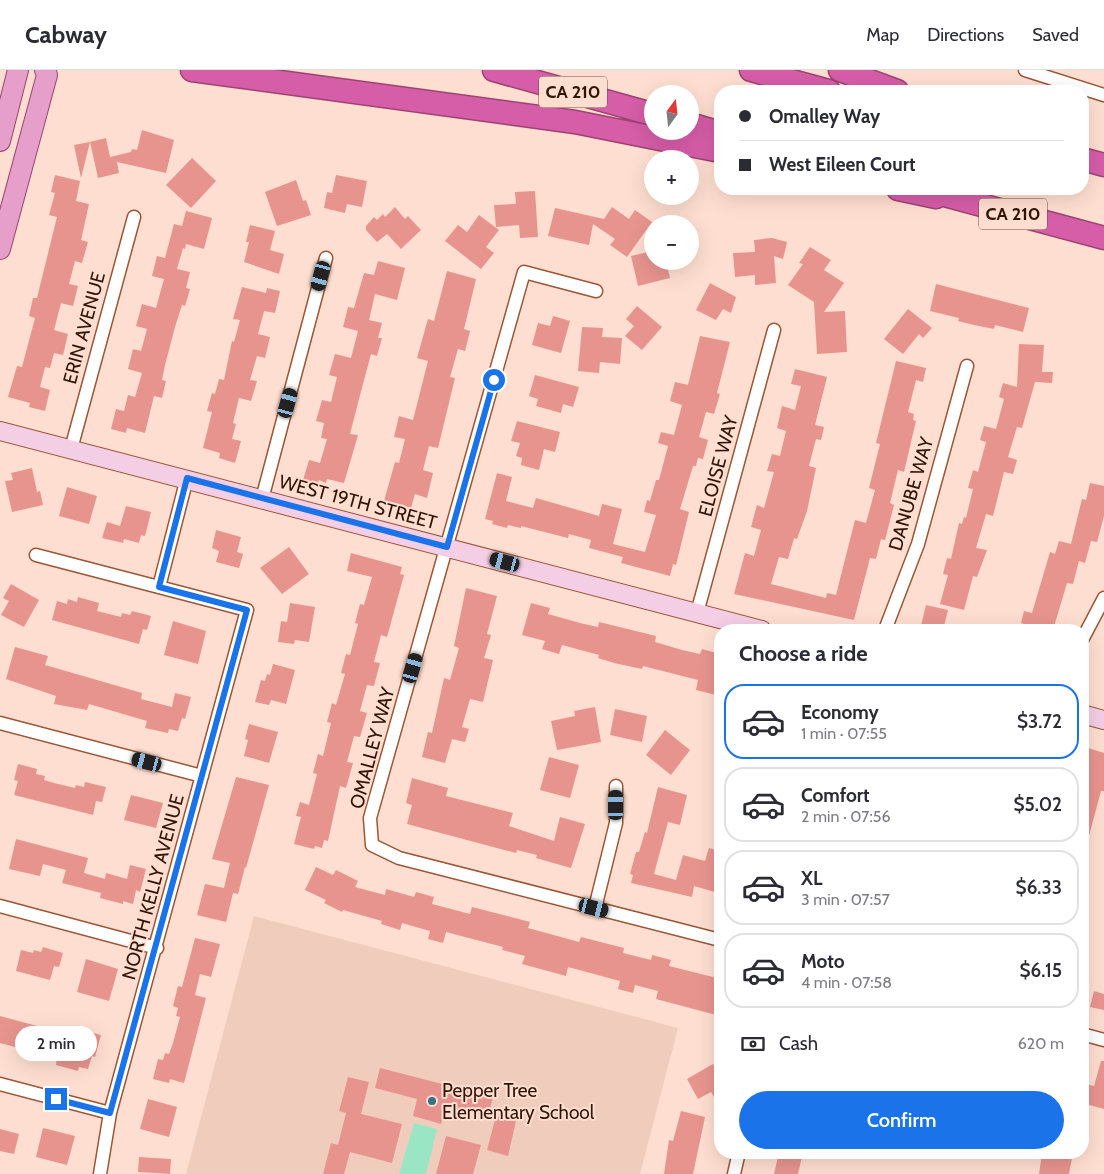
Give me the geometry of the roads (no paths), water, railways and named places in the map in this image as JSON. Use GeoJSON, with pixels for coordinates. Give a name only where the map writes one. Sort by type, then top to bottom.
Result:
{"type":"FeatureCollection","features":[{"type":"Feature","properties":{"kind":"highway"},"geometry":{"type":"LineString","coordinates":[[192,70],[575,122],[714,150]]}},
{"type":"Feature","properties":{"kind":"highway","name":"CA 210"},"geometry":{"type":"LineString","coordinates":[[494,70],[644,112]]}},
{"type":"Feature","properties":{"kind":"highway"},"geometry":{"type":"LineString","coordinates":[[751,70],[807,85]]}},
{"type":"Feature","properties":{"kind":"highway"},"geometry":{"type":"LineString","coordinates":[[840,70],[881,85]]}},
{"type":"Feature","properties":{"kind":"highway"},"geometry":{"type":"LineString","coordinates":[[699,127],[714,131]]}},
{"type":"Feature","properties":{"kind":"highway"},"geometry":{"type":"LineString","coordinates":[[1089,161],[1104,165]]}},
{"type":"Feature","properties":{"kind":"highway"},"geometry":{"type":"LineString","coordinates":[[927,195],[1000,210]]}},
{"type":"Feature","properties":{"kind":"highway","name":"CA 210"},"geometry":{"type":"LineString","coordinates":[[944,195],[1104,238]]}},
{"type":"Feature","properties":{"kind":"main road"},"geometry":{"type":"LineString","coordinates":[[0,141],[18,70]]}},
{"type":"Feature","properties":{"kind":"main road"},"geometry":{"type":"LineString","coordinates":[[0,249],[47,75],[46,70]]}},
{"type":"Feature","properties":{"kind":"main road","name":"WEST 19TH STREET"},"geometry":{"type":"LineString","coordinates":[[0,431],[187,478],[740,624]]}},
{"type":"Feature","properties":{"kind":"main road"},"geometry":{"type":"LineString","coordinates":[[1089,716],[1104,720]]}},
{"type":"Feature","properties":{"kind":"street"},"geometry":{"type":"LineString","coordinates":[[1025,70],[1072,85]]}},
{"type":"Feature","properties":{"kind":"street"},"geometry":{"type":"LineString","coordinates":[[1089,90],[1104,95]]}},
{"type":"Feature","properties":{"kind":"street","name":"ERIN AVENUE"},"geometry":{"type":"LineString","coordinates":[[71,448],[134,218]]}},
{"type":"Feature","properties":{"kind":"street"},"geometry":{"type":"LineString","coordinates":[[262,499],[326,258]]}},
{"type":"Feature","properties":{"kind":"street","name":"OMALLEY WAY"},"geometry":{"type":"LineString","coordinates":[[594,908],[399,858],[372,845],[370,818],[524,272],[596,292]]}},
{"type":"Feature","properties":{"kind":"street","name":"ELOISE WAY"},"geometry":{"type":"LineString","coordinates":[[697,612],[774,330]]}},
{"type":"Feature","properties":{"kind":"street","name":"DANUBE WAY"},"geometry":{"type":"LineString","coordinates":[[887,624],[918,544],[967,366]]}},
{"type":"Feature","properties":{"kind":"street"},"geometry":{"type":"LineString","coordinates":[[36,555],[159,587],[187,478]]}},
{"type":"Feature","properties":{"kind":"street","name":"NORTH KELLY AVENUE"},"geometry":{"type":"LineString","coordinates":[[100,1174],[110,1113],[157,948],[247,610],[159,587]]}},
{"type":"Feature","properties":{"kind":"street"},"geometry":{"type":"LineString","coordinates":[[1089,627],[1104,598]]}},
{"type":"Feature","properties":{"kind":"street"},"geometry":{"type":"LineString","coordinates":[[0,723],[202,776]]}},
{"type":"Feature","properties":{"kind":"street"},"geometry":{"type":"LineString","coordinates":[[616,786],[616,823],[594,908],[714,938]]}},
{"type":"Feature","properties":{"kind":"street"},"geometry":{"type":"LineString","coordinates":[[0,906],[157,948]]}},
{"type":"Feature","properties":{"kind":"street"},"geometry":{"type":"LineString","coordinates":[[1089,1036],[1104,1040]]}},
{"type":"Feature","properties":{"kind":"street"},"geometry":{"type":"LineString","coordinates":[[0,1084],[110,1113]]}},
{"type":"Feature","properties":{"kind":"street"},"geometry":{"type":"LineString","coordinates":[[734,1174],[737,1159]]}},
{"type":"Feature","properties":{"kind":"place","name":"Pepper Tree Elementary School"},"geometry":{"type":"Point","coordinates":[432,1101]}}]}
